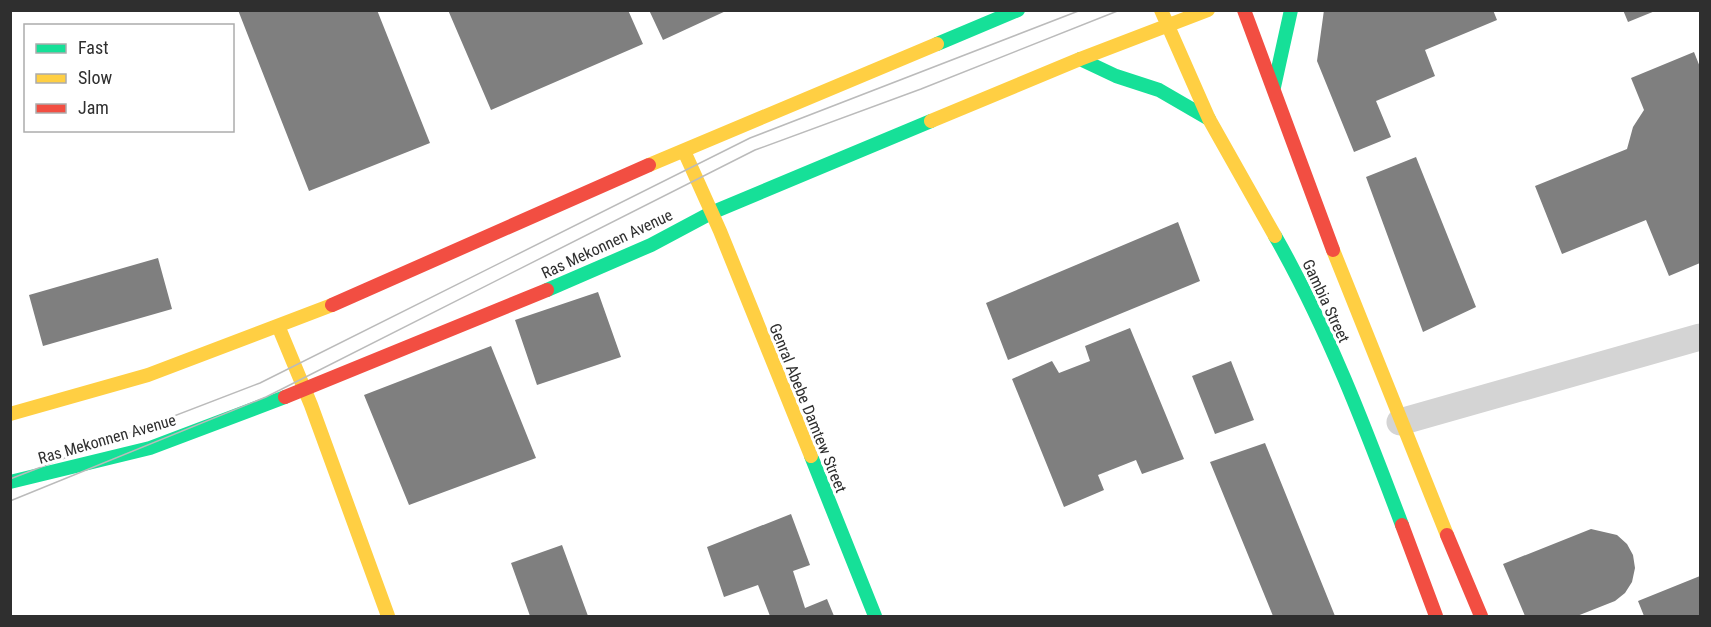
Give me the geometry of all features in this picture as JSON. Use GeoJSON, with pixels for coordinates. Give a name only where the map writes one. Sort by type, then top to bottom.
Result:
{"type":"FeatureCollection","features":[{"type":"Feature","properties":{"kind":"main road"},"geometry":{"type":"LineString","coordinates":[[10,414],[135,381],[279,328],[684,151],[1018,10]]}},
{"type":"Feature","properties":{"kind":"main road","name":"Gambia Street"},"geometry":{"type":"LineString","coordinates":[[1161,10],[1209,119],[1298,276],[1368,434],[1436,616]]}},
{"type":"Feature","properties":{"kind":"main road","name":"Ras Mekonnen Avenue"},"geometry":{"type":"LineString","coordinates":[[10,482],[150,448],[303,389],[560,285],[651,244],[711,213],[1080,59],[1208,10]]}},
{"type":"Feature","properties":{"kind":"main road","name":"Gambia Street"},"geometry":{"type":"LineString","coordinates":[[1244,10],[1274,87],[1297,157],[1400,422],[1481,616]]}},
{"type":"Feature","properties":{"kind":"main road"},"geometry":{"type":"LineString","coordinates":[[1274,87],[1291,10]]}},
{"type":"Feature","properties":{"kind":"main road"},"geometry":{"type":"LineString","coordinates":[[1080,59],[1116,76],[1159,90],[1209,119]]}},
{"type":"Feature","properties":{"kind":"main road","name":"Genral Abebe Damtew Street"},"geometry":{"type":"LineString","coordinates":[[684,151],[875,616]]}},
{"type":"Feature","properties":{"kind":"main road"},"geometry":{"type":"LineString","coordinates":[[279,328],[388,616]]}},
{"type":"Feature","properties":{"kind":"street"},"geometry":{"type":"LineString","coordinates":[[1400,422],[1701,337]]}},
{"type":"Feature","properties":{"kind":"building"},"geometry":{"type":"Polygon","coordinates":[[[238,10],[377,10],[430,143],[309,191],[238,10]]]}},
{"type":"Feature","properties":{"kind":"building"},"geometry":{"type":"Polygon","coordinates":[[[448,10],[628,10],[643,44],[491,110],[448,10]]]}},
{"type":"Feature","properties":{"kind":"building"},"geometry":{"type":"Polygon","coordinates":[[[649,10],[728,10],[663,40],[649,10]]]}},
{"type":"Feature","properties":{"kind":"building"},"geometry":{"type":"Polygon","coordinates":[[[1324,10],[1493,10],[1497,20],[1425,50],[1435,76],[1376,101],[1391,137],[1354,152],[1317,61],[1324,10]]]}},
{"type":"Feature","properties":{"kind":"building"},"geometry":{"type":"Polygon","coordinates":[[[1623,10],[1655,10],[1655,11],[1628,22],[1623,10]]]}},
{"type":"Feature","properties":{"kind":"building"},"geometry":{"type":"Polygon","coordinates":[[[1694,52],[1700,67],[1700,263],[1669,276],[1646,220],[1562,254],[1535,186],[1627,149],[1633,127],[1644,110],[1631,78],[1694,52]]]}},
{"type":"Feature","properties":{"kind":"building"},"geometry":{"type":"Polygon","coordinates":[[[1416,157],[1476,307],[1423,332],[1366,177],[1416,157]]]}},
{"type":"Feature","properties":{"kind":"building"},"geometry":{"type":"Polygon","coordinates":[[[1178,222],[1200,281],[1008,360],[986,303],[1178,222]]]}},
{"type":"Feature","properties":{"kind":"building"},"geometry":{"type":"Polygon","coordinates":[[[158,258],[172,309],[43,346],[29,295],[158,258]]]}},
{"type":"Feature","properties":{"kind":"building"},"geometry":{"type":"Polygon","coordinates":[[[598,292],[621,357],[537,385],[515,320],[598,292]]]}},
{"type":"Feature","properties":{"kind":"building"},"geometry":{"type":"Polygon","coordinates":[[[1130,328],[1184,459],[1142,474],[1136,460],[1098,475],[1104,490],[1064,507],[1012,379],[1052,361],[1059,373],[1090,361],[1085,346],[1130,328]]]}},
{"type":"Feature","properties":{"kind":"building"},"geometry":{"type":"Polygon","coordinates":[[[491,346],[536,458],[409,505],[364,395],[491,346]]]}},
{"type":"Feature","properties":{"kind":"building"},"geometry":{"type":"Polygon","coordinates":[[[1231,361],[1254,420],[1215,434],[1192,376],[1231,361]]]}},
{"type":"Feature","properties":{"kind":"building"},"geometry":{"type":"Polygon","coordinates":[[[1265,443],[1335,616],[1273,616],[1210,462],[1265,443]]]}},
{"type":"Feature","properties":{"kind":"building"},"geometry":{"type":"Polygon","coordinates":[[[791,514],[810,565],[793,571],[805,608],[827,599],[834,616],[770,616],[758,585],[724,597],[707,547],[791,514]]]}},
{"type":"Feature","properties":{"kind":"building"},"geometry":{"type":"Polygon","coordinates":[[[1591,529],[1617,535],[1627,544],[1633,555],[1635,568],[1632,582],[1625,593],[1615,601],[1577,616],[1525,616],[1503,564],[1591,529]]]}},
{"type":"Feature","properties":{"kind":"building"},"geometry":{"type":"Polygon","coordinates":[[[562,545],[588,616],[530,616],[511,563],[562,545]]]}},
{"type":"Feature","properties":{"kind":"building"},"geometry":{"type":"Polygon","coordinates":[[[1700,576],[1700,616],[1644,616],[1638,601],[1700,576]]]}},
{"type":"Feature","properties":{"kind":"tram line"},"geometry":{"type":"LineString","coordinates":[[10,479],[260,383],[750,138],[1081,10]]}},
{"type":"Feature","properties":{"kind":"tram line"},"geometry":{"type":"LineString","coordinates":[[10,501],[266,397],[755,150],[921,89],[1120,10]]}},
{"type":"Feature","properties":{"kind":"traffic: fast"},"geometry":{"type":"LineString","coordinates":[[937,44],[1018,10]]}},
{"type":"Feature","properties":{"kind":"traffic: fast"},"geometry":{"type":"LineString","coordinates":[[1274,87],[1291,10]]}},
{"type":"Feature","properties":{"kind":"traffic: fast"},"geometry":{"type":"LineString","coordinates":[[1080,59],[1116,76],[1159,90],[1209,119]]}},
{"type":"Feature","properties":{"kind":"traffic: fast"},"geometry":{"type":"LineString","coordinates":[[547,290],[651,245],[711,213],[931,121]]}},
{"type":"Feature","properties":{"kind":"traffic: fast"},"geometry":{"type":"LineString","coordinates":[[1275,236],[1328,342],[1402,525]]}},
{"type":"Feature","properties":{"kind":"traffic: fast"},"geometry":{"type":"LineString","coordinates":[[10,482],[150,448],[285,397]]}},
{"type":"Feature","properties":{"kind":"traffic: fast"},"geometry":{"type":"LineString","coordinates":[[811,456],[875,616]]}},
{"type":"Feature","properties":{"kind":"traffic: slow"},"geometry":{"type":"LineString","coordinates":[[1161,10],[1209,119],[1275,236]]}},
{"type":"Feature","properties":{"kind":"traffic: slow"},"geometry":{"type":"LineString","coordinates":[[931,121],[1080,59],[1208,10]]}},
{"type":"Feature","properties":{"kind":"traffic: slow"},"geometry":{"type":"LineString","coordinates":[[649,165],[937,44]]}},
{"type":"Feature","properties":{"kind":"traffic: slow"},"geometry":{"type":"LineString","coordinates":[[684,151],[720,231],[811,456]]}},
{"type":"Feature","properties":{"kind":"traffic: slow"},"geometry":{"type":"LineString","coordinates":[[1333,250],[1447,535]]}},
{"type":"Feature","properties":{"kind":"traffic: slow"},"geometry":{"type":"LineString","coordinates":[[10,414],[148,375],[332,305]]}},
{"type":"Feature","properties":{"kind":"traffic: slow"},"geometry":{"type":"LineString","coordinates":[[279,328],[311,405],[388,616]]}},
{"type":"Feature","properties":{"kind":"traffic: jam"},"geometry":{"type":"LineString","coordinates":[[1244,10],[1333,250]]}},
{"type":"Feature","properties":{"kind":"traffic: jam"},"geometry":{"type":"LineString","coordinates":[[332,305],[649,165]]}},
{"type":"Feature","properties":{"kind":"traffic: jam"},"geometry":{"type":"LineString","coordinates":[[285,397],[547,290]]}},
{"type":"Feature","properties":{"kind":"traffic: jam"},"geometry":{"type":"LineString","coordinates":[[1402,525],[1436,616]]}},
{"type":"Feature","properties":{"kind":"traffic: jam"},"geometry":{"type":"LineString","coordinates":[[1447,535],[1481,616]]}}]}
